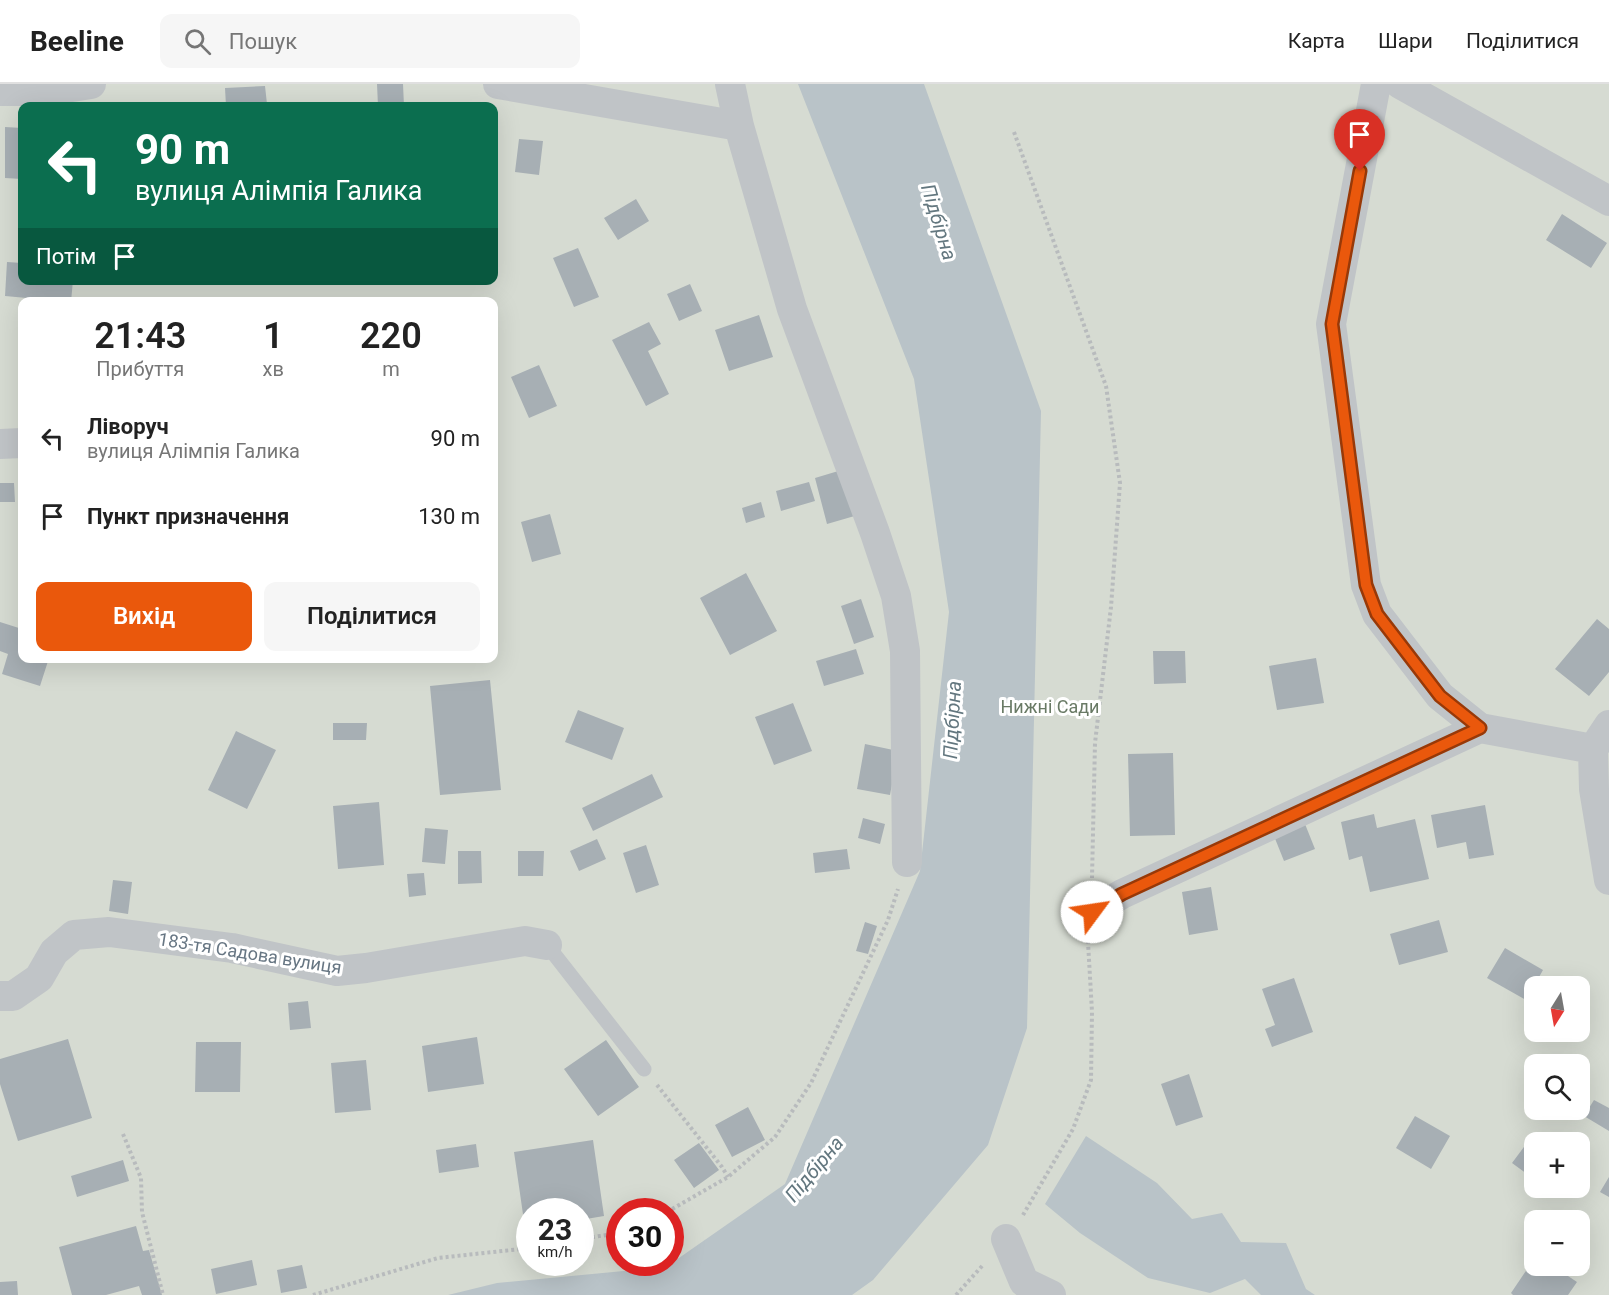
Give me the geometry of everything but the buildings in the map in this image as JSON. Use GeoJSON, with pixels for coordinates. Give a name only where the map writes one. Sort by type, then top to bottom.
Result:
{"type":"FeatureCollection","features":[{"type":"Feature","properties":{"kind":"street"},"geometry":{"type":"LineString","coordinates":[[0,92],[46,91],[91,84]]}},
{"type":"Feature","properties":{"kind":"street"},"geometry":{"type":"LineString","coordinates":[[498,84],[739,126]]}},
{"type":"Feature","properties":{"kind":"street"},"geometry":{"type":"LineString","coordinates":[[730,84],[739,126],[792,309],[896,596],[905,651],[907,862]]}},
{"type":"Feature","properties":{"kind":"street"},"geometry":{"type":"LineString","coordinates":[[1376,84],[1332,324],[1366,585],[1377,614],[1440,696],[1480,728]]}},
{"type":"Feature","properties":{"kind":"street"},"geometry":{"type":"LineString","coordinates":[[1400,84],[1609,201]]}},
{"type":"Feature","properties":{"kind":"street"},"geometry":{"type":"LineString","coordinates":[[0,444],[18,443]]}},
{"type":"Feature","properties":{"kind":"street"},"geometry":{"type":"LineString","coordinates":[[1092,912],[1122,894],[1480,728],[1601,737],[1594,789],[1609,880]]}},
{"type":"Feature","properties":{"kind":"street","name":"183-тя Садова вулиця"},"geometry":{"type":"LineString","coordinates":[[0,996],[13,996],[39,978],[54,952],[74,935],[109,932],[232,948],[337,971],[525,941],[547,945]]}},
{"type":"Feature","properties":{"kind":"street"},"geometry":{"type":"LineString","coordinates":[[1006,1239],[1024,1282],[1051,1295]]}},
{"type":"Feature","properties":{"kind":"lane","name":"183-тя Садова вулиця"},"geometry":{"type":"LineString","coordinates":[[547,945],[644,1069]]}},
{"type":"Feature","properties":{"kind":"path"},"geometry":{"type":"LineString","coordinates":[[956,1295],[1006,1239],[1029,1206],[1072,1129],[1091,1080],[1092,1012],[1088,945],[1092,912],[1095,743],[1111,607],[1120,483],[1106,386],[1014,132]]}},
{"type":"Feature","properties":{"kind":"path"},"geometry":{"type":"LineString","coordinates":[[684,1202],[728,1177],[775,1137],[811,1083],[888,920],[907,862]]}},
{"type":"Feature","properties":{"kind":"path"},"geometry":{"type":"LineString","coordinates":[[644,1069],[728,1177]]}},
{"type":"Feature","properties":{"kind":"path"},"geometry":{"type":"LineString","coordinates":[[123,1134],[141,1178],[142,1212],[163,1295]]}},
{"type":"Feature","properties":{"kind":"path"},"geometry":{"type":"LineString","coordinates":[[313,1295],[438,1258],[516,1250]]}},
{"type":"Feature","properties":{"kind":"green space","name":"Нижні Сади"},"geometry":{"type":"Polygon","coordinates":[[[0,84],[1609,84],[1609,1295],[0,1295],[0,84]]]}},
{"type":"Feature","properties":{"kind":"water","name":"Підбірна"},"geometry":{"type":"Polygon","coordinates":[[[798,84],[924,84],[1041,411],[1027,1028],[988,1145],[873,1280],[852,1295],[448,1295],[497,1283],[594,1276],[594,1274],[606,1273],[606,1276],[684,1276],[684,1254],[785,1184],[920,871],[949,612],[914,379],[798,84]]]}},
{"type":"Feature","properties":{"kind":"water"},"geometry":{"type":"Polygon","coordinates":[[[1086,1136],[1157,1183],[1192,1219],[1222,1213],[1241,1242],[1286,1243],[1306,1289],[1315,1295],[1261,1295],[1245,1279],[1210,1293],[1148,1278],[1080,1233],[1045,1204],[1086,1136]]]}},
{"type":"Feature","properties":{"kind":"route"},"geometry":{"type":"LineString","coordinates":[[1092,912],[1122,894],[1480,728],[1440,696],[1377,614],[1366,585],[1332,324],[1360,171]]}}]}
